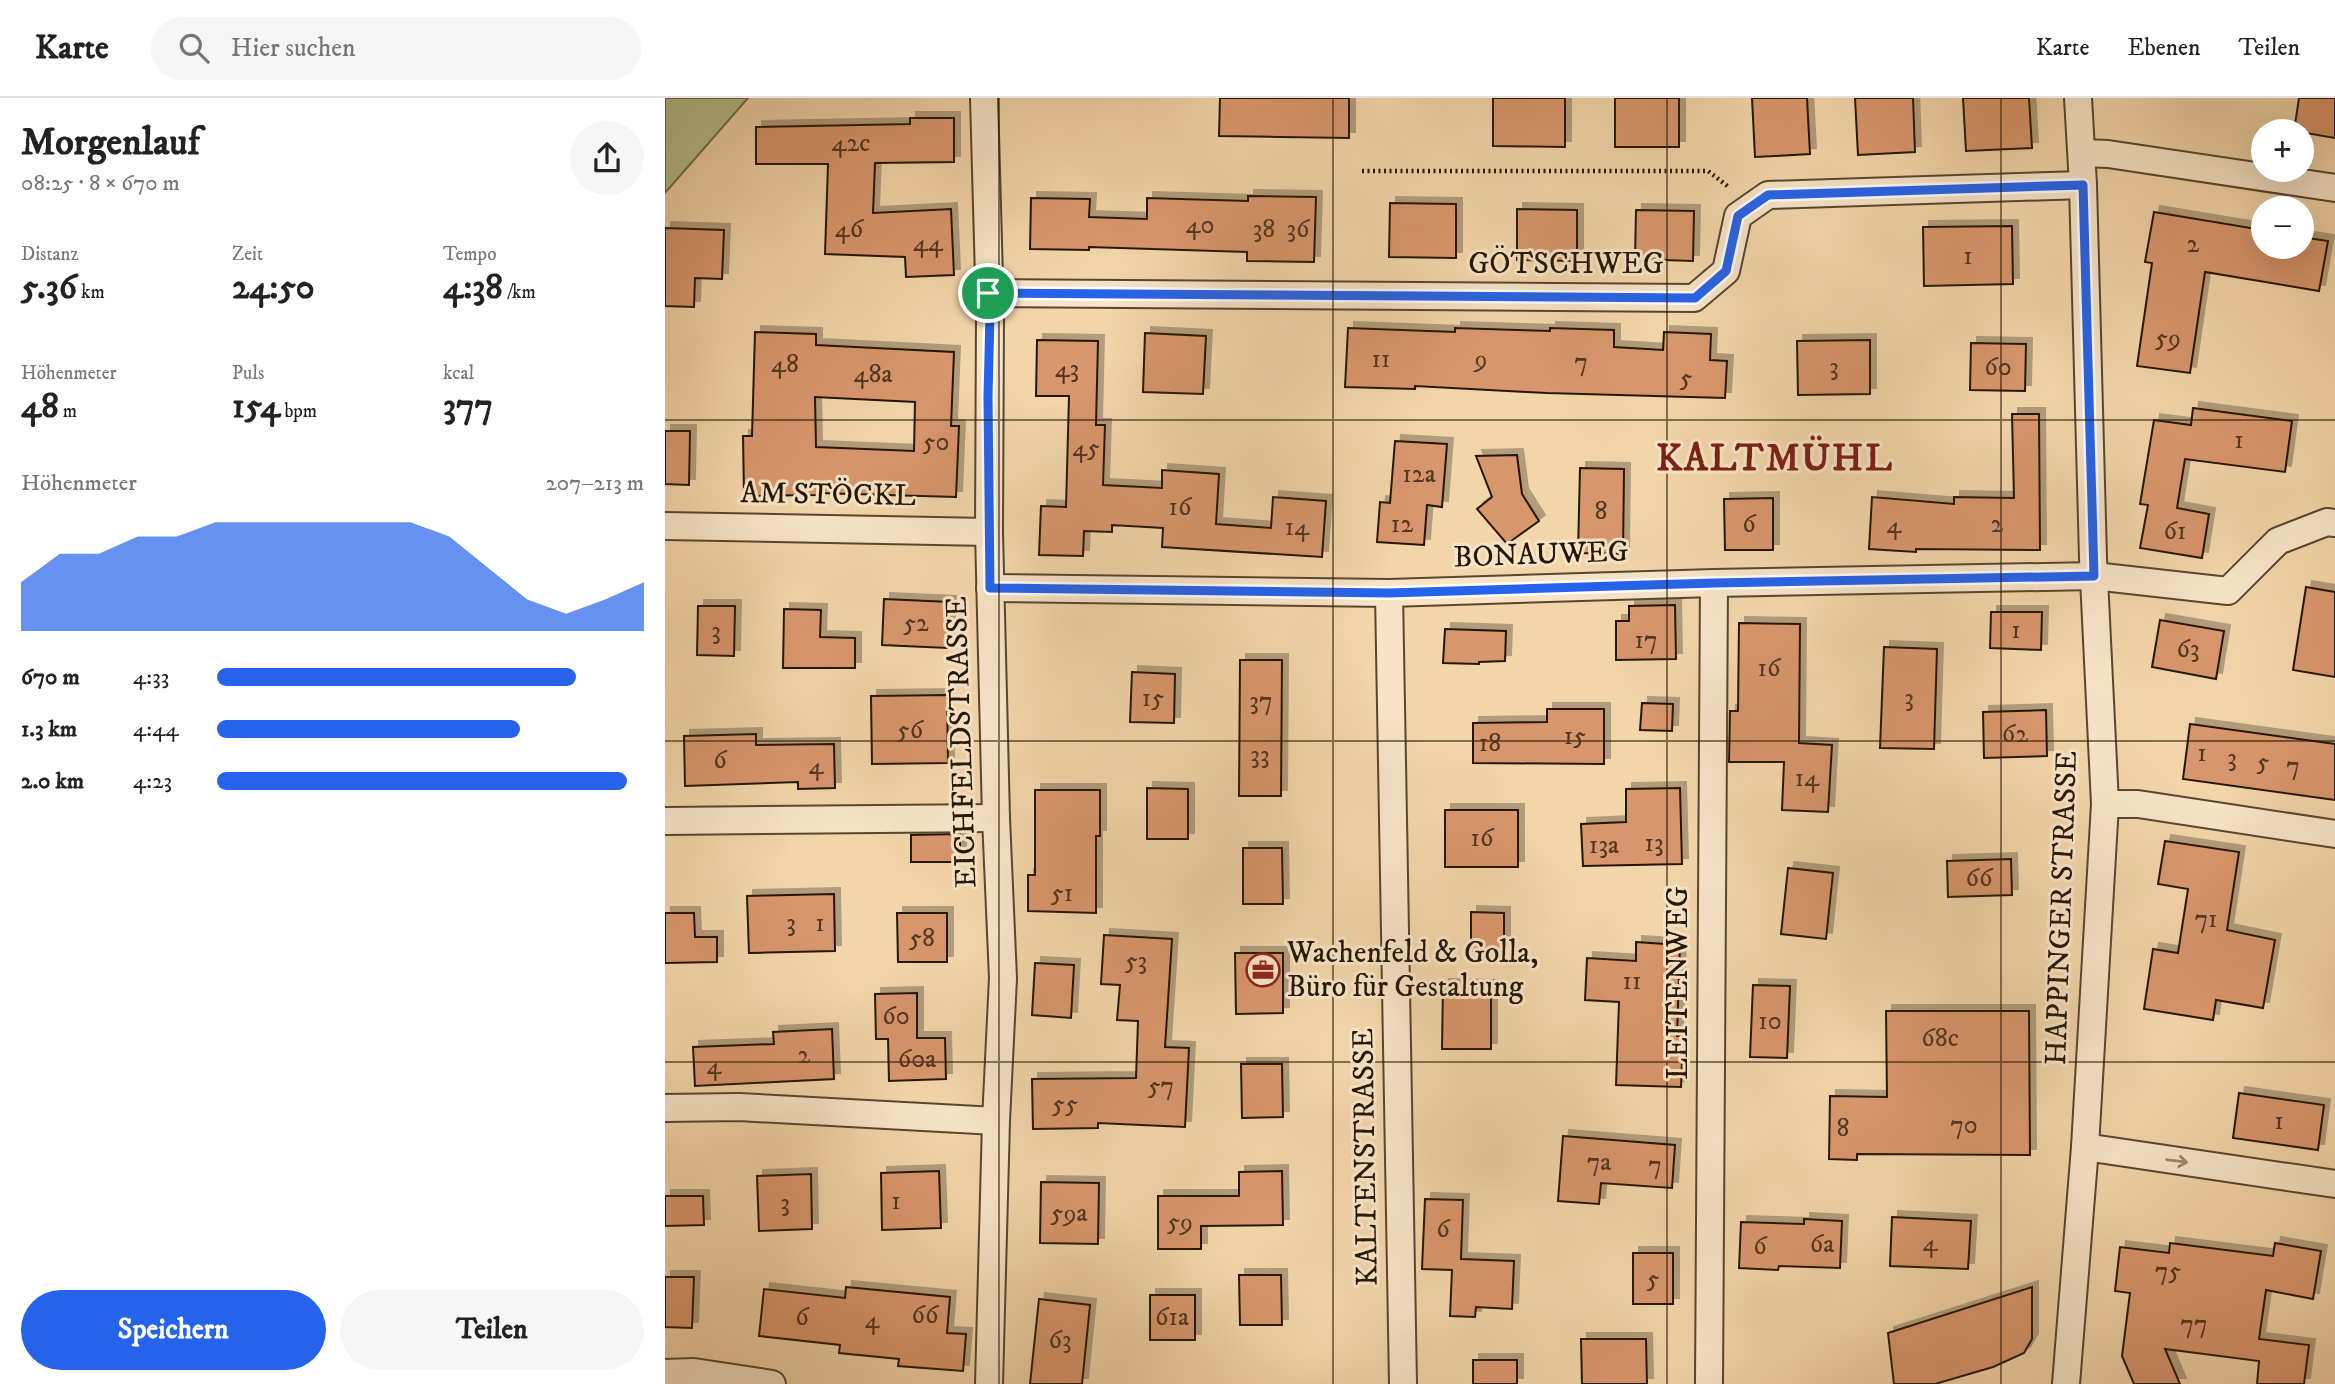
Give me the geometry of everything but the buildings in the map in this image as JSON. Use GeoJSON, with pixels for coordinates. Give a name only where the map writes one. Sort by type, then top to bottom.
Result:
{"type":"FeatureCollection","features":[{"type":"Feature","properties":{"kind":"street","name":"EICHFELDSTRASSE"},"geometry":{"type":"LineString","coordinates":[[985,98],[990,314],[990,588],[1003,978],[989,1384]]}},
{"type":"Feature","properties":{"kind":"street","name":"HAPPINGER STRASSE"},"geometry":{"type":"LineString","coordinates":[[2065,1384],[2085,1147],[2105,804],[2094,576],[2082,153],[2078,98]]}},
{"type":"Feature","properties":{"kind":"street"},"geometry":{"type":"LineString","coordinates":[[2082,153],[2108,154],[2335,188]]}},
{"type":"Feature","properties":{"kind":"street"},"geometry":{"type":"LineString","coordinates":[[1752,206],[1768,195],[2083,185]]}},
{"type":"Feature","properties":{"kind":"street","name":"GÖTSCHWEG"},"geometry":{"type":"LineString","coordinates":[[988,293],[1695,298],[1726,271],[1738,216],[1752,206]]}},
{"type":"Feature","properties":{"kind":"street","name":"BONAUWEG"},"geometry":{"type":"LineString","coordinates":[[990,588],[1389,593],[1714,583],[2094,576],[2228,592],[2278,541],[2327,522],[2335,523]]}},
{"type":"Feature","properties":{"kind":"street","name":"AM STÖCKL"},"geometry":{"type":"LineString","coordinates":[[665,526],[989,532]]}},
{"type":"Feature","properties":{"kind":"street","name":"LEITENWEG"},"geometry":{"type":"LineString","coordinates":[[1709,1384],[1714,583]]}},
{"type":"Feature","properties":{"kind":"street","name":"KALTENSTRASSE"},"geometry":{"type":"LineString","coordinates":[[1389,593],[1403,1384]]}},
{"type":"Feature","properties":{"kind":"street"},"geometry":{"type":"LineString","coordinates":[[2105,804],[2138,804],[2335,834]]}},
{"type":"Feature","properties":{"kind":"street"},"geometry":{"type":"LineString","coordinates":[[665,821],[996,818]]}},
{"type":"Feature","properties":{"kind":"street"},"geometry":{"type":"LineString","coordinates":[[665,1108],[739,1107],[996,1121]]}},
{"type":"Feature","properties":{"kind":"street"},"geometry":{"type":"LineString","coordinates":[[2085,1147],[2335,1184]]}},
{"type":"Feature","properties":{"kind":"street"},"geometry":{"type":"LineString","coordinates":[[665,1373],[694,1372],[772,1384]]}},
{"type":"Feature","properties":{"kind":"path"},"geometry":{"type":"LineString","coordinates":[[1362,171],[1709,171],[1752,206]]}},
{"type":"Feature","properties":{"kind":"green space"},"geometry":{"type":"Polygon","coordinates":[[[665,98],[748,98],[665,193],[665,98]]]}},
{"type":"Feature","properties":{"kind":"place","name":"Wachenfeld & Golla, Büro für Gestaltung"},"geometry":{"type":"Point","coordinates":[1263,970]}},
{"type":"Feature","properties":{"kind":"district","name":"KALTMÜHL"},"geometry":{"type":"Point","coordinates":[1775,459]}},
{"type":"Feature","properties":{"kind":"route"},"geometry":{"type":"LineString","coordinates":[[2083,185],[2094,576],[1714,583],[1389,593],[990,588],[988,293],[1695,298],[1726,271],[1738,216],[1768,195],[2083,185]]}}]}
